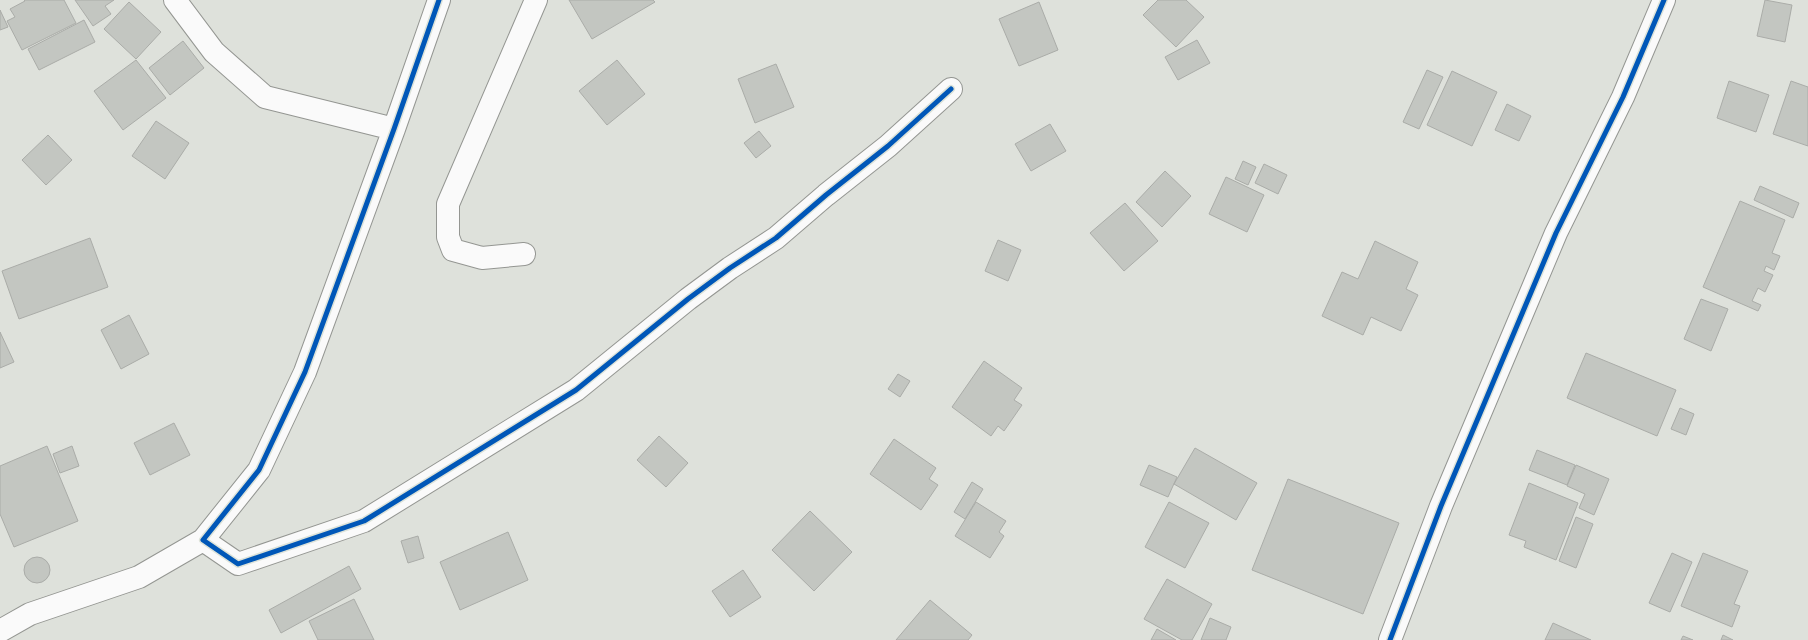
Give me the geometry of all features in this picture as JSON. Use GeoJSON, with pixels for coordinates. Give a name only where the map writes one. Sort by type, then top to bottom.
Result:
{"type":"FeatureCollection","features":[{"type":"Feature","properties":{"kind":"street"},"geometry":{"type":"LineString","coordinates":[[175,0],[214,52],[265,97],[394,129]]}},
{"type":"Feature","properties":{"kind":"street"},"geometry":{"type":"LineString","coordinates":[[0,631],[30,614],[139,577],[203,540],[252,481],[259,470],[272,442],[314,347],[394,129],[439,0]]}},
{"type":"Feature","properties":{"kind":"street"},"geometry":{"type":"LineString","coordinates":[[524,254],[482,258],[452,250],[448,237],[448,204],[536,0]]}},
{"type":"Feature","properties":{"kind":"street"},"geometry":{"type":"LineString","coordinates":[[1390,640],[1440,506],[1556,233],[1623,97],[1664,0]]}},
{"type":"Feature","properties":{"kind":"street"},"geometry":{"type":"LineString","coordinates":[[203,540],[238,564],[364,521],[576,390],[688,299],[730,268],[776,238],[826,195],[888,146],[951,90]]}},
{"type":"Feature","properties":{"kind":"building"},"geometry":{"type":"Polygon","coordinates":[[[24,0],[64,0],[76,23],[22,50],[7,21],[15,17],[10,9],[25,1],[24,0]]]}},
{"type":"Feature","properties":{"kind":"building"},"geometry":{"type":"Polygon","coordinates":[[[75,0],[114,0],[105,6],[111,14],[93,26],[75,0]]]}},
{"type":"Feature","properties":{"kind":"building"},"geometry":{"type":"Polygon","coordinates":[[[569,0],[653,0],[655,2],[592,39],[569,0]]]}},
{"type":"Feature","properties":{"kind":"building"},"geometry":{"type":"Polygon","coordinates":[[[1158,0],[1186,0],[1204,17],[1176,47],[1143,15],[1158,0]]]}},
{"type":"Feature","properties":{"kind":"building"},"geometry":{"type":"Polygon","coordinates":[[[1765,0],[1792,5],[1785,42],[1757,36],[1765,0]]]}},
{"type":"Feature","properties":{"kind":"building"},"geometry":{"type":"Polygon","coordinates":[[[129,2],[161,32],[136,59],[104,29],[129,2]]]}},
{"type":"Feature","properties":{"kind":"building"},"geometry":{"type":"Polygon","coordinates":[[[1039,2],[1058,50],[1019,66],[999,19],[1039,2]]]}},
{"type":"Feature","properties":{"kind":"building"},"geometry":{"type":"Polygon","coordinates":[[[0,10],[8,27],[0,30],[0,10]]]}},
{"type":"Feature","properties":{"kind":"building"},"geometry":{"type":"Polygon","coordinates":[[[84,20],[95,42],[39,70],[28,49],[84,20]]]}},
{"type":"Feature","properties":{"kind":"building"},"geometry":{"type":"Polygon","coordinates":[[[1197,40],[1210,63],[1178,80],[1165,57],[1197,40]]]}},
{"type":"Feature","properties":{"kind":"building"},"geometry":{"type":"Polygon","coordinates":[[[183,41],[204,68],[170,95],[149,68],[183,41]]]}},
{"type":"Feature","properties":{"kind":"building"},"geometry":{"type":"Polygon","coordinates":[[[136,60],[166,98],[123,130],[94,91],[136,60]]]}},
{"type":"Feature","properties":{"kind":"building"},"geometry":{"type":"Polygon","coordinates":[[[617,60],[645,94],[607,125],[579,91],[617,60]]]}},
{"type":"Feature","properties":{"kind":"building"},"geometry":{"type":"Polygon","coordinates":[[[776,64],[794,107],[755,123],[738,79],[776,64]]]}},
{"type":"Feature","properties":{"kind":"building"},"geometry":{"type":"Polygon","coordinates":[[[1427,70],[1443,77],[1419,129],[1403,122],[1427,70]]]}},
{"type":"Feature","properties":{"kind":"building"},"geometry":{"type":"Polygon","coordinates":[[[1452,71],[1497,92],[1472,146],[1427,125],[1452,71]]]}},
{"type":"Feature","properties":{"kind":"building"},"geometry":{"type":"Polygon","coordinates":[[[1729,81],[1769,95],[1756,132],[1717,118],[1729,81]]]}},
{"type":"Feature","properties":{"kind":"building"},"geometry":{"type":"Polygon","coordinates":[[[1791,81],[1808,87],[1808,146],[1773,134],[1791,81]]]}},
{"type":"Feature","properties":{"kind":"building"},"geometry":{"type":"Polygon","coordinates":[[[1507,104],[1531,116],[1519,141],[1495,130],[1507,104]]]}},
{"type":"Feature","properties":{"kind":"building"},"geometry":{"type":"Polygon","coordinates":[[[156,121],[189,143],[165,179],[132,156],[156,121]]]}},
{"type":"Feature","properties":{"kind":"building"},"geometry":{"type":"Polygon","coordinates":[[[1050,124],[1066,151],[1031,171],[1015,144],[1050,124]]]}},
{"type":"Feature","properties":{"kind":"building"},"geometry":{"type":"Polygon","coordinates":[[[759,131],[771,146],[756,158],[744,143],[759,131]]]}},
{"type":"Feature","properties":{"kind":"building"},"geometry":{"type":"Polygon","coordinates":[[[48,135],[72,160],[46,185],[22,160],[48,135]]]}},
{"type":"Feature","properties":{"kind":"building"},"geometry":{"type":"Polygon","coordinates":[[[1243,161],[1256,167],[1248,185],[1235,179],[1243,161]]]}},
{"type":"Feature","properties":{"kind":"building"},"geometry":{"type":"Polygon","coordinates":[[[1264,164],[1287,175],[1278,194],[1255,183],[1264,164]]]}},
{"type":"Feature","properties":{"kind":"building"},"geometry":{"type":"Polygon","coordinates":[[[1165,171],[1191,196],[1162,227],[1136,202],[1165,171]]]}},
{"type":"Feature","properties":{"kind":"building"},"geometry":{"type":"Polygon","coordinates":[[[1226,177],[1264,195],[1247,232],[1209,214],[1226,177]]]}},
{"type":"Feature","properties":{"kind":"building"},"geometry":{"type":"Polygon","coordinates":[[[1760,186],[1799,203],[1793,218],[1754,200],[1760,186]]]}},
{"type":"Feature","properties":{"kind":"building"},"geometry":{"type":"Polygon","coordinates":[[[1740,201],[1785,220],[1772,253],[1780,256],[1774,270],[1766,266],[1764,271],[1773,275],[1765,292],[1758,288],[1752,301],[1761,305],[1758,311],[1703,287],[1740,201]]]}},
{"type":"Feature","properties":{"kind":"building"},"geometry":{"type":"Polygon","coordinates":[[[1125,203],[1158,241],[1124,271],[1090,233],[1125,203]]]}},
{"type":"Feature","properties":{"kind":"building"},"geometry":{"type":"Polygon","coordinates":[[[90,238],[108,287],[19,319],[2,271],[90,238]]]}},
{"type":"Feature","properties":{"kind":"building"},"geometry":{"type":"Polygon","coordinates":[[[998,240],[1021,250],[1008,281],[985,271],[998,240]]]}},
{"type":"Feature","properties":{"kind":"building"},"geometry":{"type":"Polygon","coordinates":[[[1375,241],[1418,262],[1406,289],[1418,295],[1401,331],[1371,317],[1363,335],[1322,316],[1342,272],[1358,279],[1375,241]]]}},
{"type":"Feature","properties":{"kind":"building"},"geometry":{"type":"Polygon","coordinates":[[[1701,299],[1728,309],[1711,351],[1684,339],[1701,299]]]}},
{"type":"Feature","properties":{"kind":"building"},"geometry":{"type":"Polygon","coordinates":[[[129,315],[149,354],[121,369],[101,330],[129,315]]]}},
{"type":"Feature","properties":{"kind":"building"},"geometry":{"type":"Polygon","coordinates":[[[0,332],[14,362],[0,368],[0,332]]]}},
{"type":"Feature","properties":{"kind":"building"},"geometry":{"type":"Polygon","coordinates":[[[1586,353],[1676,390],[1657,436],[1567,398],[1586,353]]]}},
{"type":"Feature","properties":{"kind":"building"},"geometry":{"type":"Polygon","coordinates":[[[984,361],[1022,388],[1014,400],[1022,405],[1004,431],[998,426],[991,436],[952,407],[984,361]]]}},
{"type":"Feature","properties":{"kind":"building"},"geometry":{"type":"Polygon","coordinates":[[[898,374],[910,381],[900,397],[888,389],[898,374]]]}},
{"type":"Feature","properties":{"kind":"building"},"geometry":{"type":"Polygon","coordinates":[[[1680,408],[1694,414],[1686,435],[1671,429],[1680,408]]]}},
{"type":"Feature","properties":{"kind":"building"},"geometry":{"type":"Polygon","coordinates":[[[174,423],[190,455],[150,475],[134,443],[174,423]]]}},
{"type":"Feature","properties":{"kind":"building"},"geometry":{"type":"Polygon","coordinates":[[[659,436],[688,463],[666,487],[637,460],[659,436]]]}},
{"type":"Feature","properties":{"kind":"building"},"geometry":{"type":"Polygon","coordinates":[[[894,439],[936,468],[929,479],[938,485],[921,510],[870,474],[894,439]]]}},
{"type":"Feature","properties":{"kind":"building"},"geometry":{"type":"Polygon","coordinates":[[[47,446],[78,521],[14,547],[0,514],[0,466],[47,446]]]}},
{"type":"Feature","properties":{"kind":"building"},"geometry":{"type":"Polygon","coordinates":[[[72,446],[79,466],[60,473],[53,454],[72,446]]]}},
{"type":"Feature","properties":{"kind":"building"},"geometry":{"type":"Polygon","coordinates":[[[1195,448],[1257,483],[1236,520],[1174,484],[1195,448]]]}},
{"type":"Feature","properties":{"kind":"building"},"geometry":{"type":"Polygon","coordinates":[[[1537,450],[1575,465],[1567,485],[1529,470],[1537,450]]]}},
{"type":"Feature","properties":{"kind":"building"},"geometry":{"type":"Polygon","coordinates":[[[1149,465],[1177,477],[1168,497],[1140,485],[1149,465]]]}},
{"type":"Feature","properties":{"kind":"building"},"geometry":{"type":"Polygon","coordinates":[[[1576,465],[1609,479],[1594,515],[1579,508],[1585,494],[1567,486],[1576,465]]]}},
{"type":"Feature","properties":{"kind":"building"},"geometry":{"type":"Polygon","coordinates":[[[1288,479],[1399,523],[1363,614],[1252,570],[1288,479]]]}},
{"type":"Feature","properties":{"kind":"building"},"geometry":{"type":"Polygon","coordinates":[[[972,482],[983,489],[965,519],[954,512],[972,482]]]}},
{"type":"Feature","properties":{"kind":"building"},"geometry":{"type":"Polygon","coordinates":[[[1529,483],[1578,503],[1556,560],[1524,547],[1526,541],[1509,535],[1529,483]]]}},
{"type":"Feature","properties":{"kind":"building"},"geometry":{"type":"Polygon","coordinates":[[[976,502],[1006,521],[999,532],[1004,536],[990,558],[955,536],[976,502]]]}},
{"type":"Feature","properties":{"kind":"building"},"geometry":{"type":"Polygon","coordinates":[[[1169,502],[1209,523],[1185,568],[1145,547],[1169,502]]]}},
{"type":"Feature","properties":{"kind":"building"},"geometry":{"type":"Polygon","coordinates":[[[810,511],[852,552],[814,591],[772,550],[810,511]]]}},
{"type":"Feature","properties":{"kind":"building"},"geometry":{"type":"Polygon","coordinates":[[[1576,517],[1593,524],[1576,568],[1559,561],[1576,517]]]}},
{"type":"Feature","properties":{"kind":"building"},"geometry":{"type":"Polygon","coordinates":[[[508,532],[528,580],[460,610],[440,562],[508,532]]]}},
{"type":"Feature","properties":{"kind":"building"},"geometry":{"type":"Polygon","coordinates":[[[418,536],[424,558],[408,563],[401,541],[418,536]]]}},
{"type":"Feature","properties":{"kind":"building"},"geometry":{"type":"Polygon","coordinates":[[[1672,553],[1692,562],[1670,612],[1649,603],[1672,553]]]}},
{"type":"Feature","properties":{"kind":"building"},"geometry":{"type":"Polygon","coordinates":[[[1703,553],[1748,571],[1734,604],[1740,606],[1732,627],[1681,606],[1703,553]]]}},
{"type":"Feature","properties":{"kind":"building"},"geometry":{"type":"Polygon","coordinates":[[[37,557],[46,561],[50,570],[46,579],[37,583],[28,579],[24,570],[28,561],[37,557]]]}},
{"type":"Feature","properties":{"kind":"building"},"geometry":{"type":"Polygon","coordinates":[[[349,566],[361,589],[281,633],[269,610],[349,566]]]}},
{"type":"Feature","properties":{"kind":"building"},"geometry":{"type":"Polygon","coordinates":[[[743,570],[761,597],[730,617],[712,591],[743,570]]]}},
{"type":"Feature","properties":{"kind":"building"},"geometry":{"type":"Polygon","coordinates":[[[1167,579],[1212,604],[1192,640],[1182,640],[1144,619],[1167,579]]]}},
{"type":"Feature","properties":{"kind":"building"},"geometry":{"type":"Polygon","coordinates":[[[354,599],[374,640],[318,640],[309,621],[354,599]]]}},
{"type":"Feature","properties":{"kind":"building"},"geometry":{"type":"Polygon","coordinates":[[[930,600],[972,635],[968,640],[896,640],[930,600]]]}},
{"type":"Feature","properties":{"kind":"building"},"geometry":{"type":"Polygon","coordinates":[[[1210,618],[1231,627],[1226,640],[1201,640],[1210,618]]]}},
{"type":"Feature","properties":{"kind":"building"},"geometry":{"type":"Polygon","coordinates":[[[1553,623],[1591,640],[1545,640],[1553,623]]]}},
{"type":"Feature","properties":{"kind":"building"},"geometry":{"type":"Polygon","coordinates":[[[1157,629],[1176,640],[1151,640],[1157,629]]]}},
{"type":"Feature","properties":{"kind":"building"},"geometry":{"type":"Polygon","coordinates":[[[1723,635],[1733,640],[1721,640],[1723,635]]]}},
{"type":"Feature","properties":{"kind":"building"},"geometry":{"type":"Polygon","coordinates":[[[1683,636],[1693,640],[1681,640],[1683,636]]]}},
{"type":"Feature","properties":{"kind":"cycle path"},"geometry":{"type":"LineString","coordinates":[[439,0],[394,129],[305,372],[259,470],[203,540],[238,564],[364,521],[576,390],[688,299],[730,268],[776,238],[826,195],[888,146],[951,89]]}},
{"type":"Feature","properties":{"kind":"cycle path"},"geometry":{"type":"LineString","coordinates":[[1390,640],[1441,506],[1556,233],[1623,97],[1664,0]]}}]}
